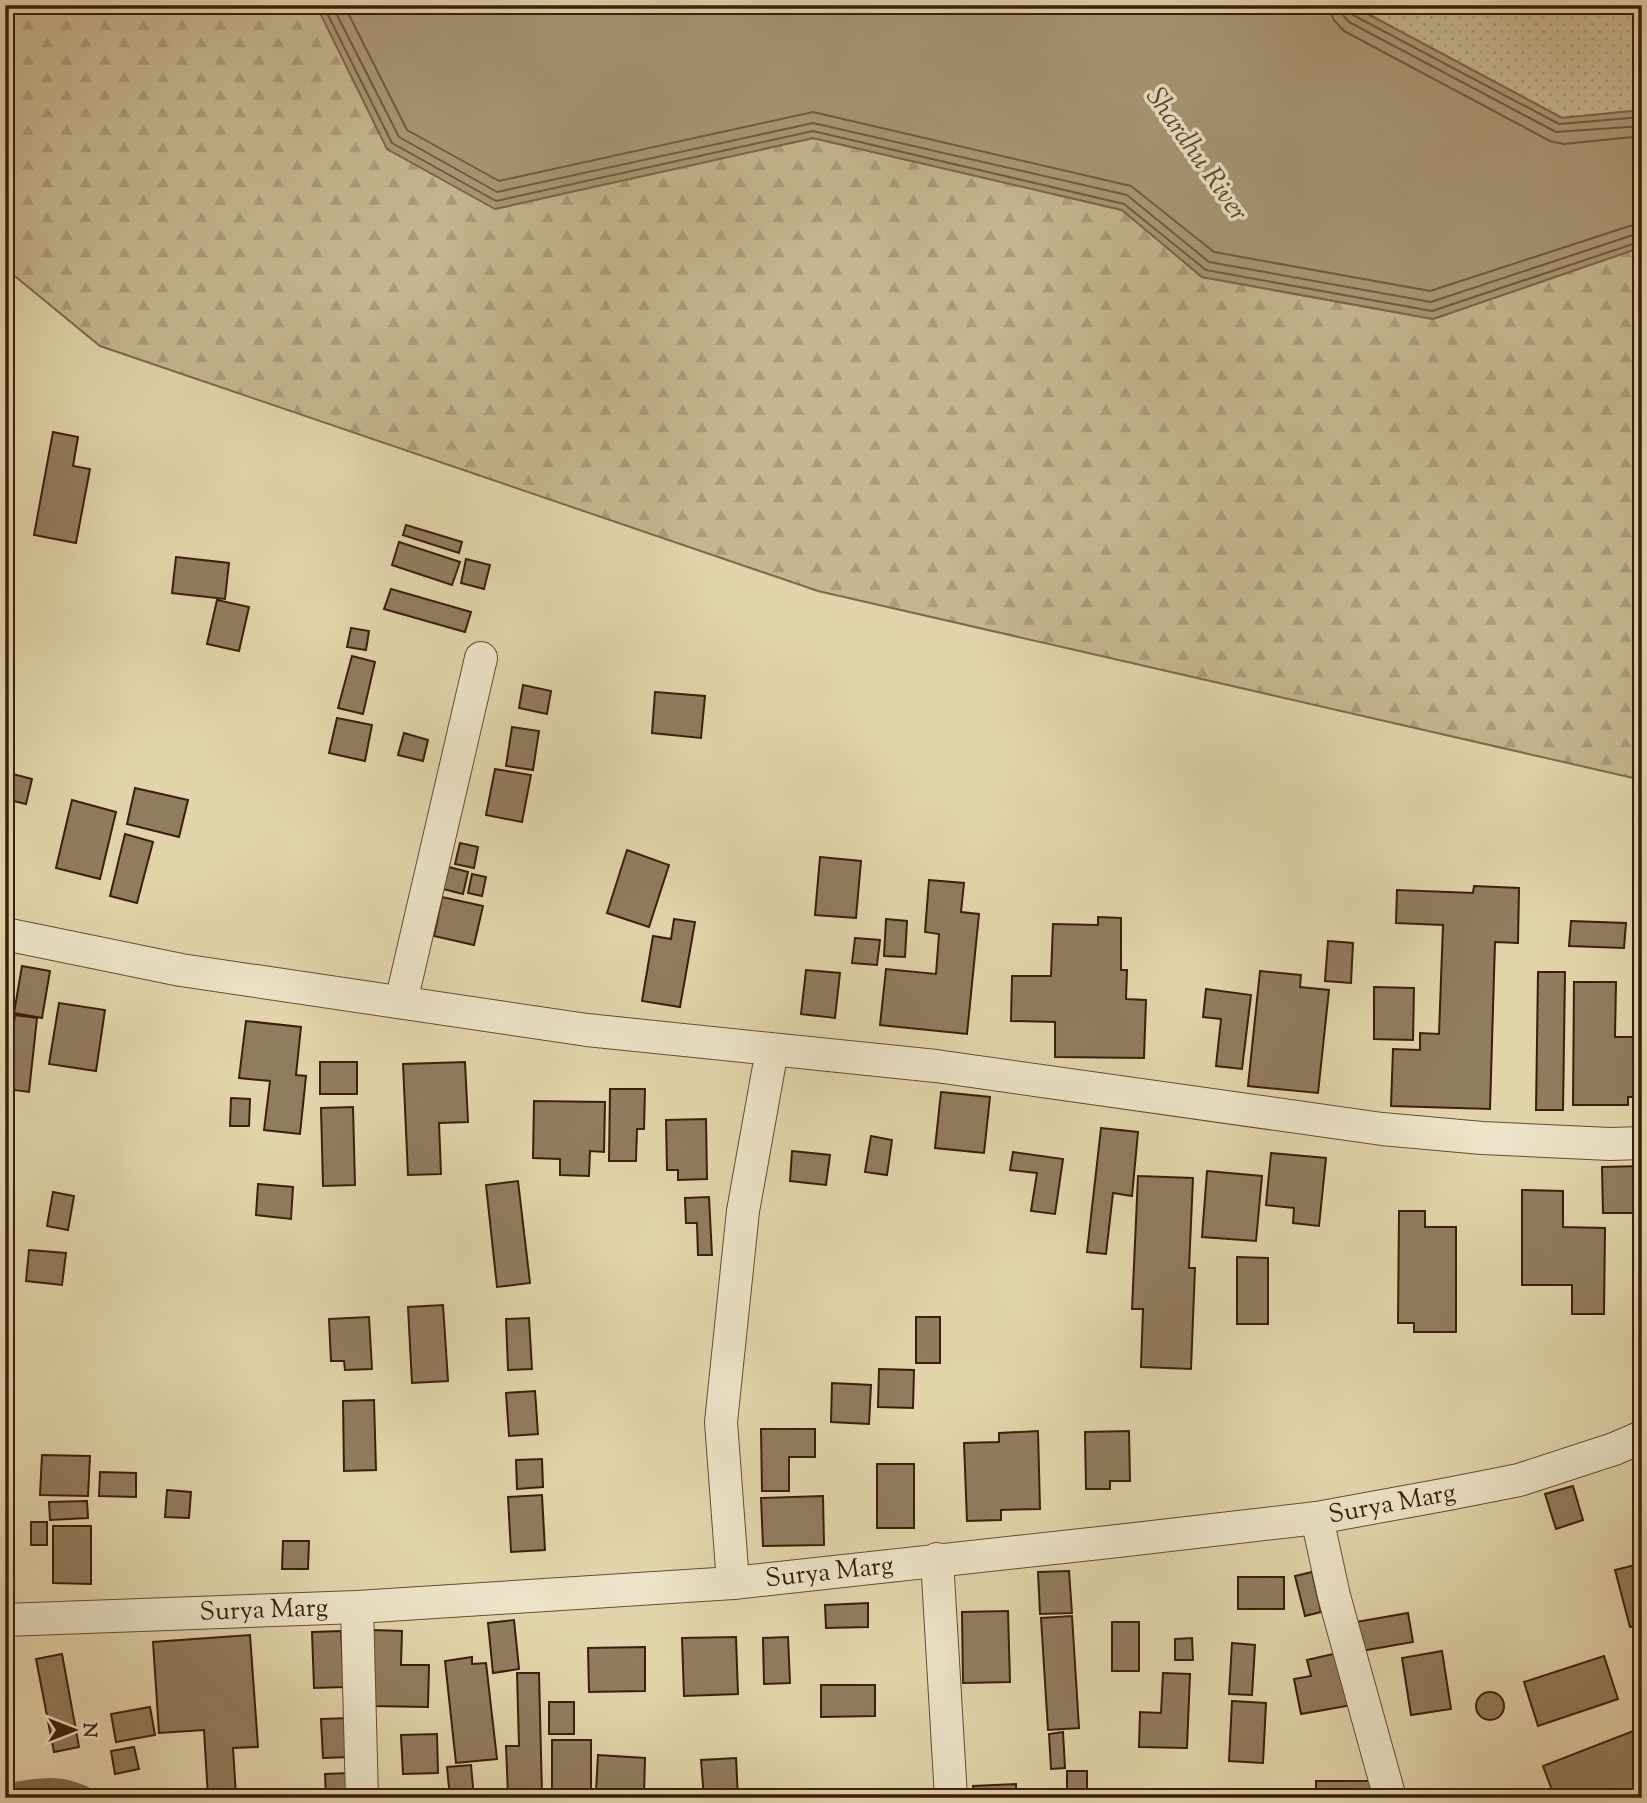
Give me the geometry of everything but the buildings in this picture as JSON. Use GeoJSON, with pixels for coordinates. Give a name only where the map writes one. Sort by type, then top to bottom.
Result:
{"type":"FeatureCollection","features":[{"type":"Feature","properties":{"kind":"street"},"geometry":{"type":"LineString","coordinates":[[401,1002],[481,658]]}},
{"type":"Feature","properties":{"kind":"street"},"geometry":{"type":"LineString","coordinates":[[5,934],[181,970],[587,1030],[936,1066],[1382,1129],[1521,1140],[1642,1143]]}},
{"type":"Feature","properties":{"kind":"street"},"geometry":{"type":"LineString","coordinates":[[733,1583],[721,1422],[743,1211],[772,1050]]}},
{"type":"Feature","properties":{"kind":"street","name":"Surya Marg"},"geometry":{"type":"LineString","coordinates":[[5,1620],[357,1607],[733,1583],[1317,1518],[1519,1480],[1642,1437]]}},
{"type":"Feature","properties":{"kind":"street"},"geometry":{"type":"LineString","coordinates":[[1317,1518],[1334,1596],[1390,1798]]}},
{"type":"Feature","properties":{"kind":"street"},"geometry":{"type":"LineString","coordinates":[[937,1559],[951,1798]]}},
{"type":"Feature","properties":{"kind":"street"},"geometry":{"type":"LineString","coordinates":[[357,1607],[362,1798]]}},
{"type":"Feature","properties":{"kind":"green space"},"geometry":{"type":"Polygon","coordinates":[[[5,5],[316,5],[495,209],[813,138],[1122,210],[1202,277],[1433,319],[1642,247],[1642,780],[818,591],[100,346],[5,268],[5,5]]]}},
{"type":"Feature","properties":{"kind":"green space"},"geometry":{"type":"Polygon","coordinates":[[[1351,5],[1642,5],[1642,110],[1562,118],[1351,5]]]}},
{"type":"Feature","properties":{"kind":"water","name":"Shardhu River"},"geometry":{"type":"Polygon","coordinates":[[[316,5],[1351,5],[1562,118],[1642,110],[1642,247],[1433,319],[1202,277],[1122,210],[813,138],[495,209],[387,149],[316,5]]]}},
{"type":"Feature","properties":{"kind":"waterway"},"geometry":{"type":"LineString","coordinates":[[5,1789],[29,1784],[63,1784],[86,1791],[97,1798]]}}]}
